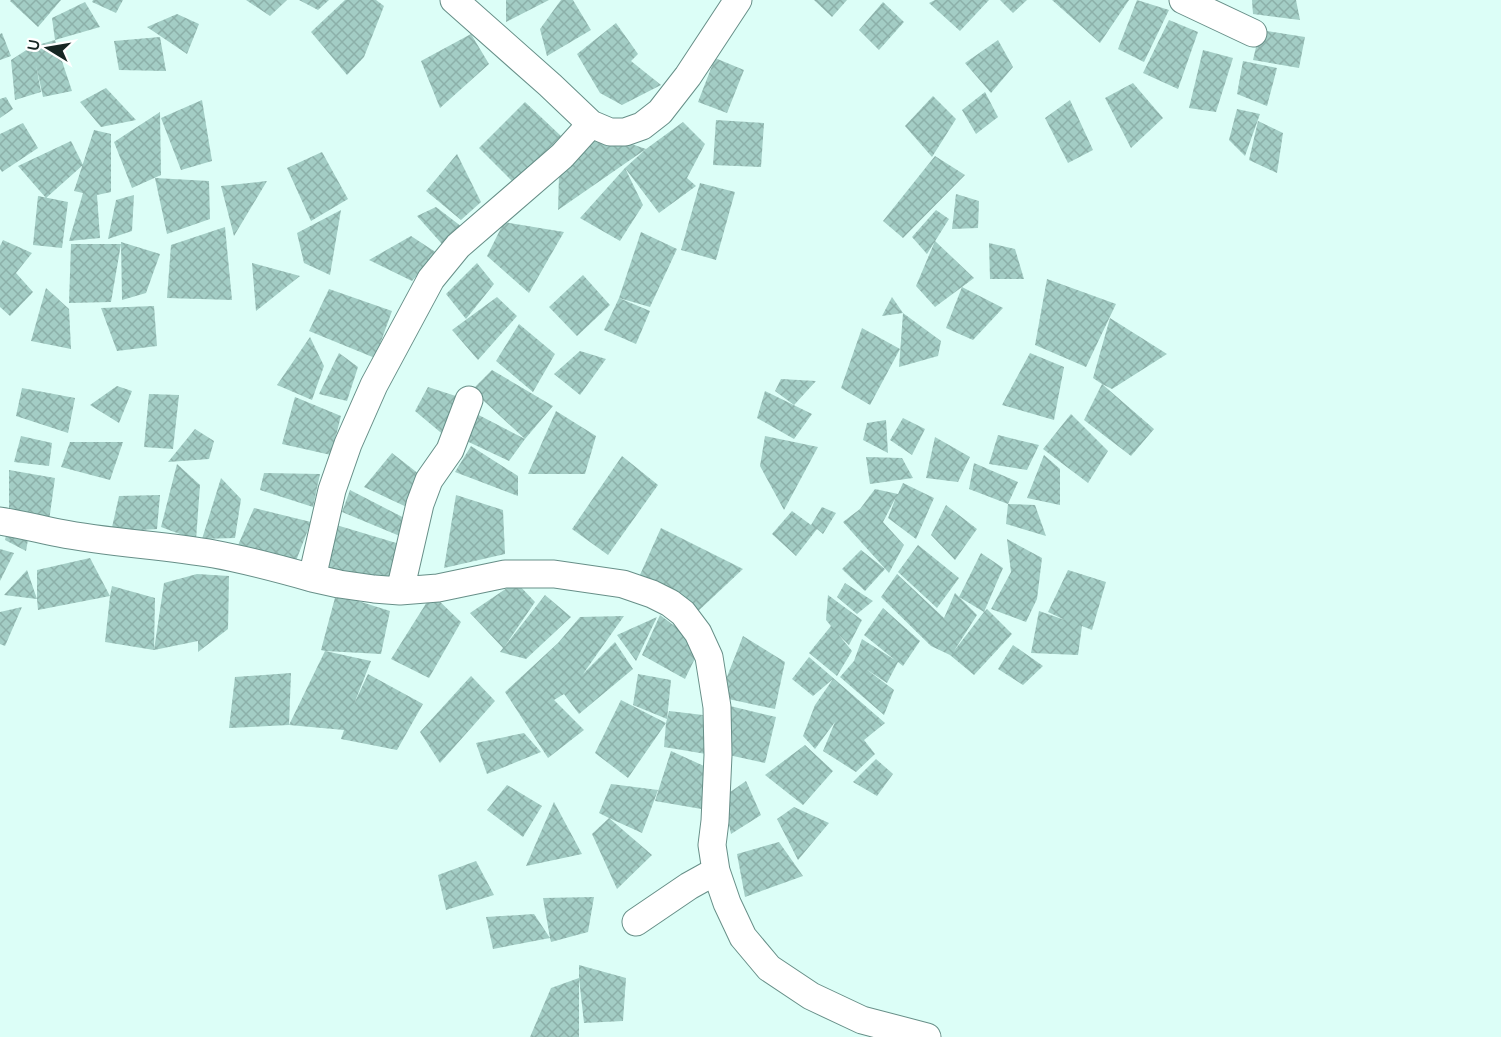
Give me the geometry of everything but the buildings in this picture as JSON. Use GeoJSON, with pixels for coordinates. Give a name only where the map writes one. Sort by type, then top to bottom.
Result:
{"type":"FeatureCollection","features":[{"type":"Feature","properties":{"kind":"street"},"geometry":{"type":"LineString","coordinates":[[454,0],[591,124],[610,132],[625,132],[642,126],[660,112],[688,76],[738,0]]}},
{"type":"Feature","properties":{"kind":"street"},"geometry":{"type":"LineString","coordinates":[[1183,0],[1253,33]]}},
{"type":"Feature","properties":{"kind":"street"},"geometry":{"type":"LineString","coordinates":[[312,578],[332,490],[348,444],[374,385],[431,279],[458,246],[562,156],[591,124]]}},
{"type":"Feature","properties":{"kind":"street"},"geometry":{"type":"LineString","coordinates":[[400,591],[423,496],[429,480],[450,450],[469,400]]}},
{"type":"Feature","properties":{"kind":"street"},"geometry":{"type":"LineString","coordinates":[[0,521],[58,533],[214,554],[339,584],[374,589],[400,591],[438,588],[505,574],[554,574],[623,584],[670,603],[683,613],[698,633],[708,657],[717,707],[718,755],[712,845],[716,871],[726,903],[743,937],[769,968],[811,996],[862,1020],[927,1037]]}},
{"type":"Feature","properties":{"kind":"street"},"geometry":{"type":"LineString","coordinates":[[636,922],[689,886],[716,871]]}}]}
